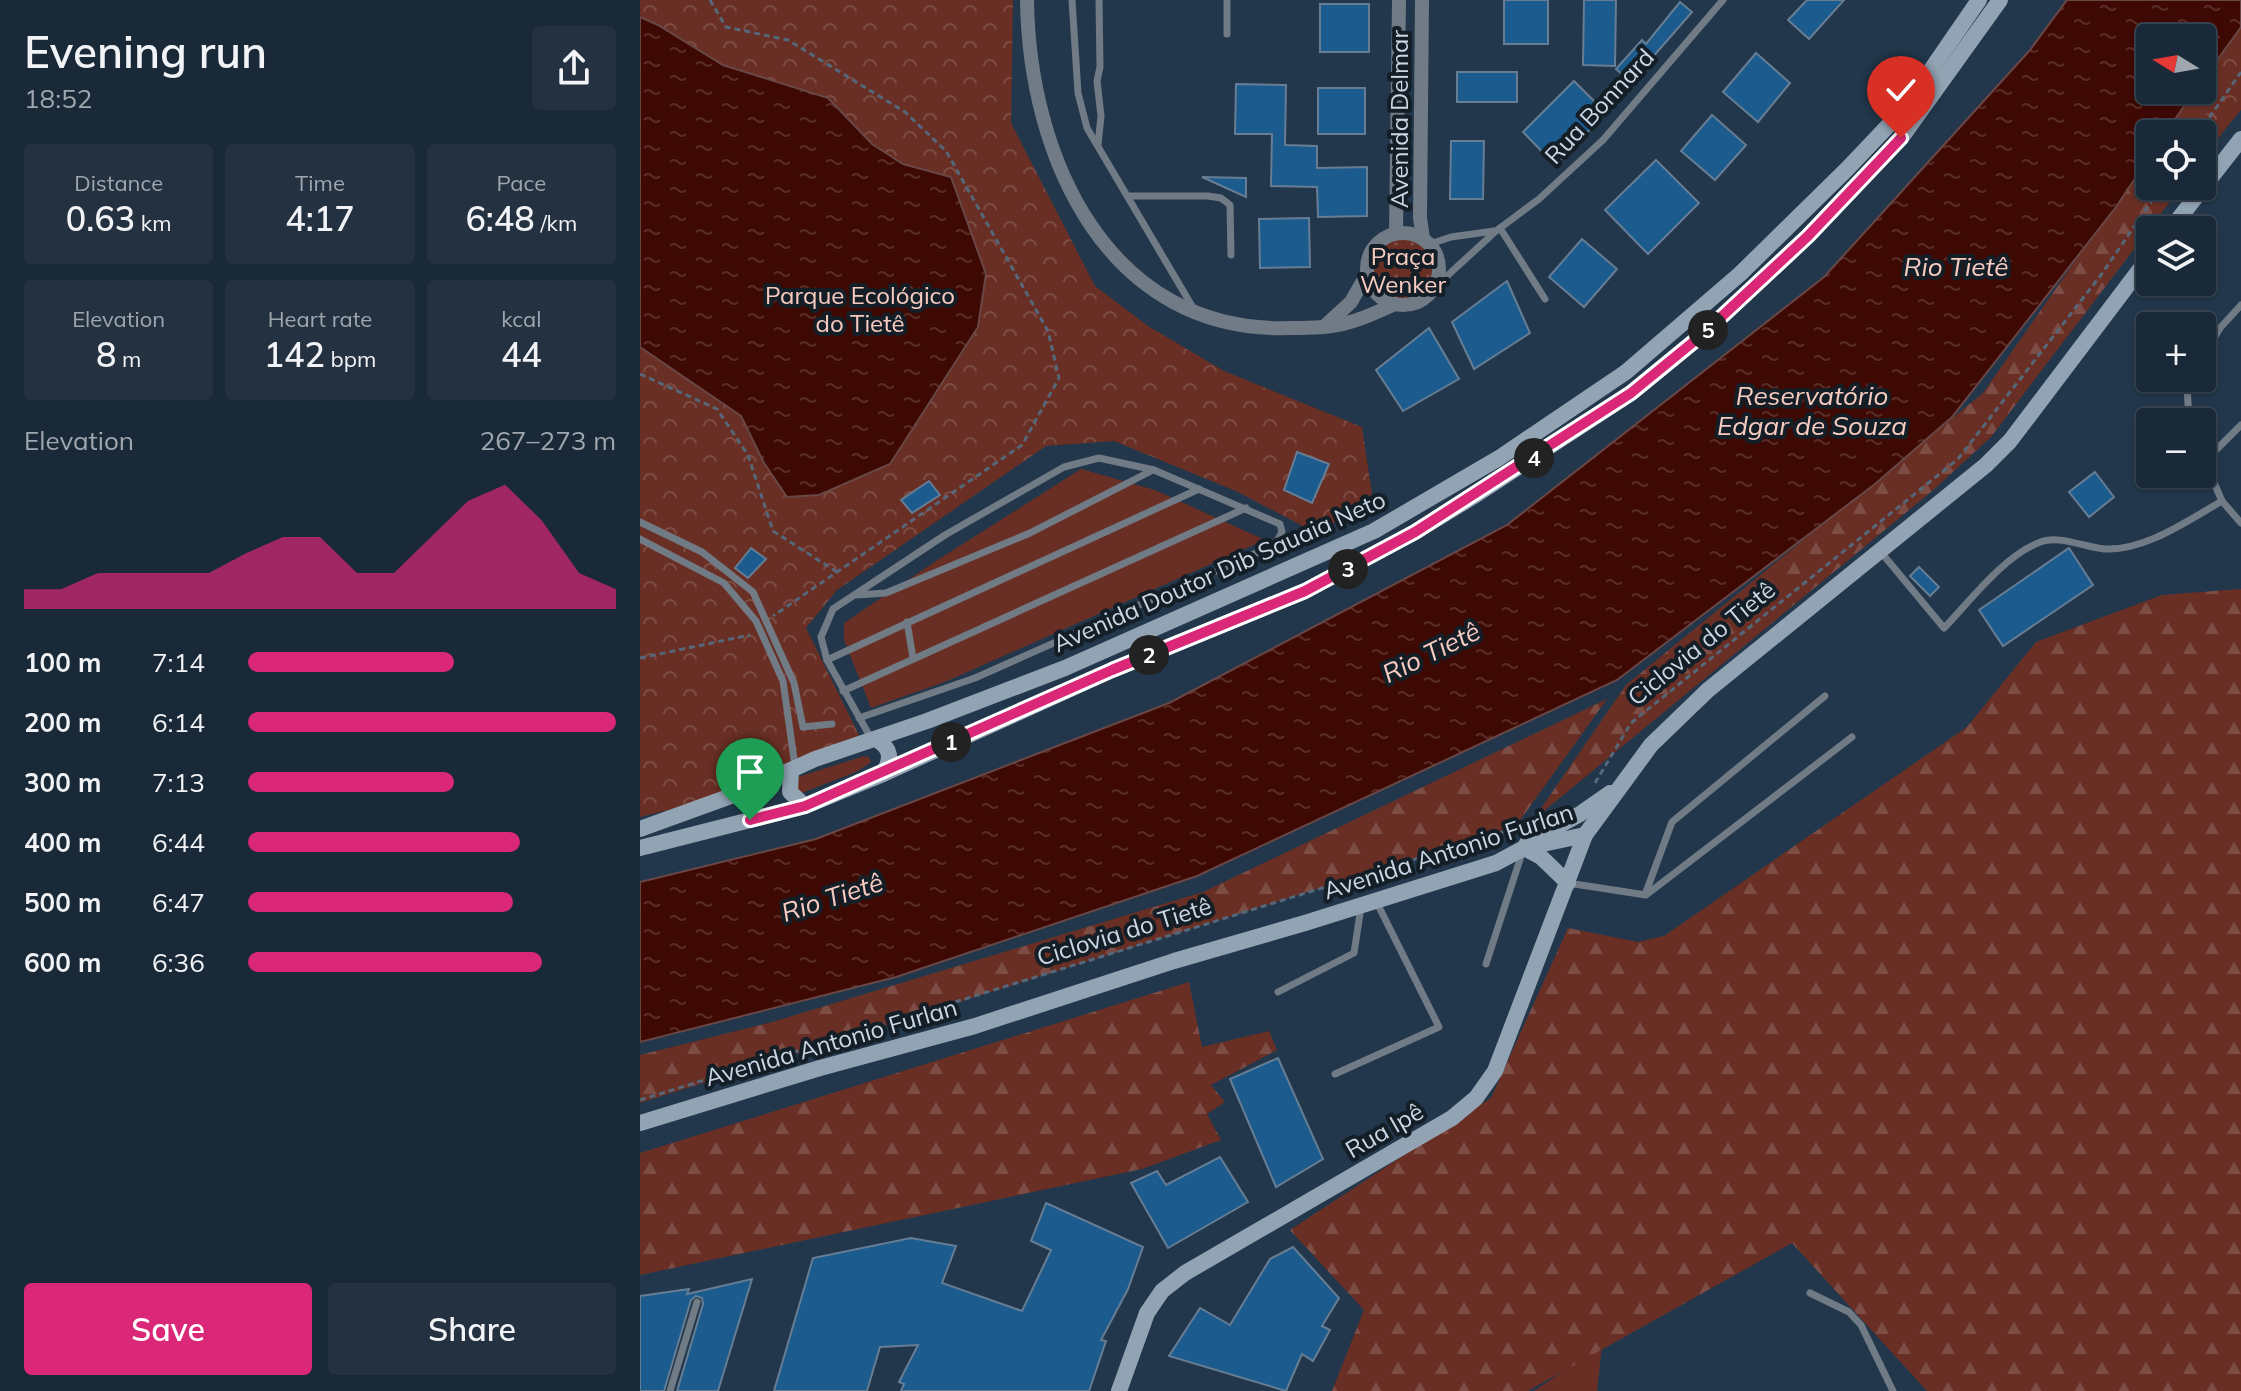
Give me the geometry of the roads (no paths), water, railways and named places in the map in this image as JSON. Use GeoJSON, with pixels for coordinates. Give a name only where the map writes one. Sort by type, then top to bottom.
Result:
{"type":"FeatureCollection","features":[{"type":"Feature","properties":{"kind":"main road","name":"Avenida Doutor Dib Sauaia Neto"},"geometry":{"type":"LineString","coordinates":[[640,829],[1065,668],[1374,531],[1499,458],[1626,372],[1740,274],[1904,109],[1979,0]]}},
{"type":"Feature","properties":{"kind":"main road","name":"Avenida Doutor Dib Sauaia Neto"},"geometry":{"type":"LineString","coordinates":[[640,848],[805,806],[883,774],[1112,670],[1305,591],[1474,496],[1631,393],[1703,334],[1808,236],[1901,138],[2000,0]]}},
{"type":"Feature","properties":{"kind":"main road"},"geometry":{"type":"LineString","coordinates":[[2181,216],[2241,141]]}},
{"type":"Feature","properties":{"kind":"main road","name":"Avenida Antonio Furlan"},"geometry":{"type":"LineString","coordinates":[[640,1123],[820,1068],[975,1026],[1174,961],[1496,863],[1524,848],[1585,835],[1651,745],[1708,690],[1986,465],[2010,441],[2136,274]]}},
{"type":"Feature","properties":{"kind":"main road"},"geometry":{"type":"LineString","coordinates":[[874,740],[890,755],[883,774]]}},
{"type":"Feature","properties":{"kind":"main road"},"geometry":{"type":"LineString","coordinates":[[793,769],[790,792],[805,806]]}},
{"type":"Feature","properties":{"kind":"main road"},"geometry":{"type":"LineString","coordinates":[[1496,863],[1618,788]]}},
{"type":"Feature","properties":{"kind":"main road","name":"Rua Ipê"},"geometry":{"type":"LineString","coordinates":[[1119,1391],[1139,1330],[1162,1291],[1185,1273],[1452,1118],[1476,1098],[1495,1071],[1585,835]]}},
{"type":"Feature","properties":{"kind":"main road"},"geometry":{"type":"LineString","coordinates":[[1524,848],[1541,857],[1568,883]]}},
{"type":"Feature","properties":{"kind":"street"},"geometry":{"type":"LineString","coordinates":[[1027,0],[1027,32],[1036,88],[1050,140],[1069,188],[1094,233],[1120,262],[1153,290],[1197,314],[1237,326],[1269,329],[1354,322],[1395,304]]}},
{"type":"Feature","properties":{"kind":"street","name":"Avenida Delmar"},"geometry":{"type":"LineString","coordinates":[[1396,233],[1399,0]]}},
{"type":"Feature","properties":{"kind":"street","name":"Avenida Delmar"},"geometry":{"type":"LineString","coordinates":[[1422,0],[1420,218],[1426,241]]}},
{"type":"Feature","properties":{"kind":"street"},"geometry":{"type":"LineString","coordinates":[[1406,232],[1426,241],[1440,264],[1435,287],[1418,302],[1407,305],[1395,304],[1376,293],[1367,274],[1367,263],[1377,243],[1396,233],[1406,232]]}},
{"type":"Feature","properties":{"kind":"street"},"geometry":{"type":"LineString","coordinates":[[1322,327],[1351,302],[1367,274]]}},
{"type":"Feature","properties":{"kind":"lane"},"geometry":{"type":"LineString","coordinates":[[1072,0],[1078,93],[1087,128],[1197,314]]}},
{"type":"Feature","properties":{"kind":"lane"},"geometry":{"type":"LineString","coordinates":[[1098,145],[1101,116],[1097,81],[1100,67],[1099,0]]}},
{"type":"Feature","properties":{"kind":"lane"},"geometry":{"type":"LineString","coordinates":[[1227,0],[1227,34]]}},
{"type":"Feature","properties":{"kind":"lane","name":"Rua Bonnard"},"geometry":{"type":"LineString","coordinates":[[1435,287],[1603,140],[1723,0]]}},
{"type":"Feature","properties":{"kind":"lane"},"geometry":{"type":"LineString","coordinates":[[1128,196],[1221,198],[1230,205],[1232,213],[1231,255]]}},
{"type":"Feature","properties":{"kind":"lane"},"geometry":{"type":"LineString","coordinates":[[1498,230],[1545,299]]}},
{"type":"Feature","properties":{"kind":"lane","name":"Rua Bonnard"},"geometry":{"type":"LineString","coordinates":[[1426,241],[1498,230]]}},
{"type":"Feature","properties":{"kind":"lane"},"geometry":{"type":"LineString","coordinates":[[2216,335],[2241,305]]}},
{"type":"Feature","properties":{"kind":"lane"},"geometry":{"type":"LineString","coordinates":[[2216,447],[2241,425]]}},
{"type":"Feature","properties":{"kind":"lane"},"geometry":{"type":"LineString","coordinates":[[859,718],[975,678],[1252,555],[1277,541],[1282,532],[1280,524],[1154,470],[1099,458],[1064,467],[945,535],[833,609],[821,637],[827,660],[843,691],[859,718],[874,740]]}},
{"type":"Feature","properties":{"kind":"lane"},"geometry":{"type":"LineString","coordinates":[[855,595],[886,593],[901,587],[1030,533],[1154,470]]}},
{"type":"Feature","properties":{"kind":"lane"},"geometry":{"type":"LineString","coordinates":[[2216,487],[2222,501],[2241,523]]}},
{"type":"Feature","properties":{"kind":"lane"},"geometry":{"type":"LineString","coordinates":[[827,660],[1199,489]]}},
{"type":"Feature","properties":{"kind":"lane"},"geometry":{"type":"LineString","coordinates":[[1880,551],[1944,628],[2017,553],[2042,541],[2063,541],[2106,549],[2140,544],[2222,501]]}},
{"type":"Feature","properties":{"kind":"lane"},"geometry":{"type":"LineString","coordinates":[[843,691],[1246,508]]}},
{"type":"Feature","properties":{"kind":"lane"},"geometry":{"type":"LineString","coordinates":[[640,522],[702,552],[753,592],[794,683],[803,727],[832,724]]}},
{"type":"Feature","properties":{"kind":"lane"},"geometry":{"type":"LineString","coordinates":[[640,539],[724,583],[756,621],[783,681],[793,769]]}},
{"type":"Feature","properties":{"kind":"lane"},"geometry":{"type":"LineString","coordinates":[[907,622],[913,658]]}},
{"type":"Feature","properties":{"kind":"lane"},"geometry":{"type":"LineString","coordinates":[[1646,895],[1672,822],[1825,696]]}},
{"type":"Feature","properties":{"kind":"lane"},"geometry":{"type":"LineString","coordinates":[[1568,883],[1646,895],[1852,737]]}},
{"type":"Feature","properties":{"kind":"lane"},"geometry":{"type":"LineString","coordinates":[[1486,964],[1524,848]]}},
{"type":"Feature","properties":{"kind":"lane"},"geometry":{"type":"LineString","coordinates":[[1278,992],[1354,953],[1369,903]]}},
{"type":"Feature","properties":{"kind":"lane"},"geometry":{"type":"LineString","coordinates":[[1335,1074],[1439,1027],[1369,903]]}},
{"type":"Feature","properties":{"kind":"lane"},"geometry":{"type":"LineString","coordinates":[[1810,1293],[1849,1312],[1861,1325],[1893,1391]]}},
{"type":"Feature","properties":{"kind":"lane"},"geometry":{"type":"LineString","coordinates":[[670,1391],[697,1302]]}},
{"type":"Feature","properties":{"kind":"water","name":"Reservatório Edgar de Souza"},"geometry":{"type":"Polygon","coordinates":[[[2067,0],[2241,0],[2241,27],[2216,62],[2216,24],[2136,24],[2136,104],[2185,104],[2175,120],[2136,120],[2136,177],[1952,417],[1875,484],[1617,680],[1197,876],[896,977],[640,1042],[640,882],[816,839],[1169,703],[1507,525],[1824,277],[2030,50],[2067,0]]]}},
{"type":"Feature","properties":{"kind":"water"},"geometry":{"type":"Polygon","coordinates":[[[640,17],[723,65],[828,98],[872,144],[903,164],[951,177],[986,274],[978,327],[890,464],[819,495],[787,497],[764,463],[741,416],[640,347],[640,17]]]}},
{"type":"Feature","properties":{"kind":"park label","name":"Praça Wenker"},"geometry":{"type":"Point","coordinates":[1403,270]}},
{"type":"Feature","properties":{"kind":"park label","name":"Parque Ecológico do Tietê"},"geometry":{"type":"Point","coordinates":[860,309]}},
{"type":"Feature","properties":{"kind":"water label","name":"Rio Tietê"},"geometry":{"type":"Point","coordinates":[1956,266]}},
{"type":"Feature","properties":{"kind":"water label","name":"Rio Tietê"},"geometry":{"type":"Point","coordinates":[1431,652]}},
{"type":"Feature","properties":{"kind":"water label","name":"Rio Tietê"},"geometry":{"type":"Point","coordinates":[832,897]}}]}
